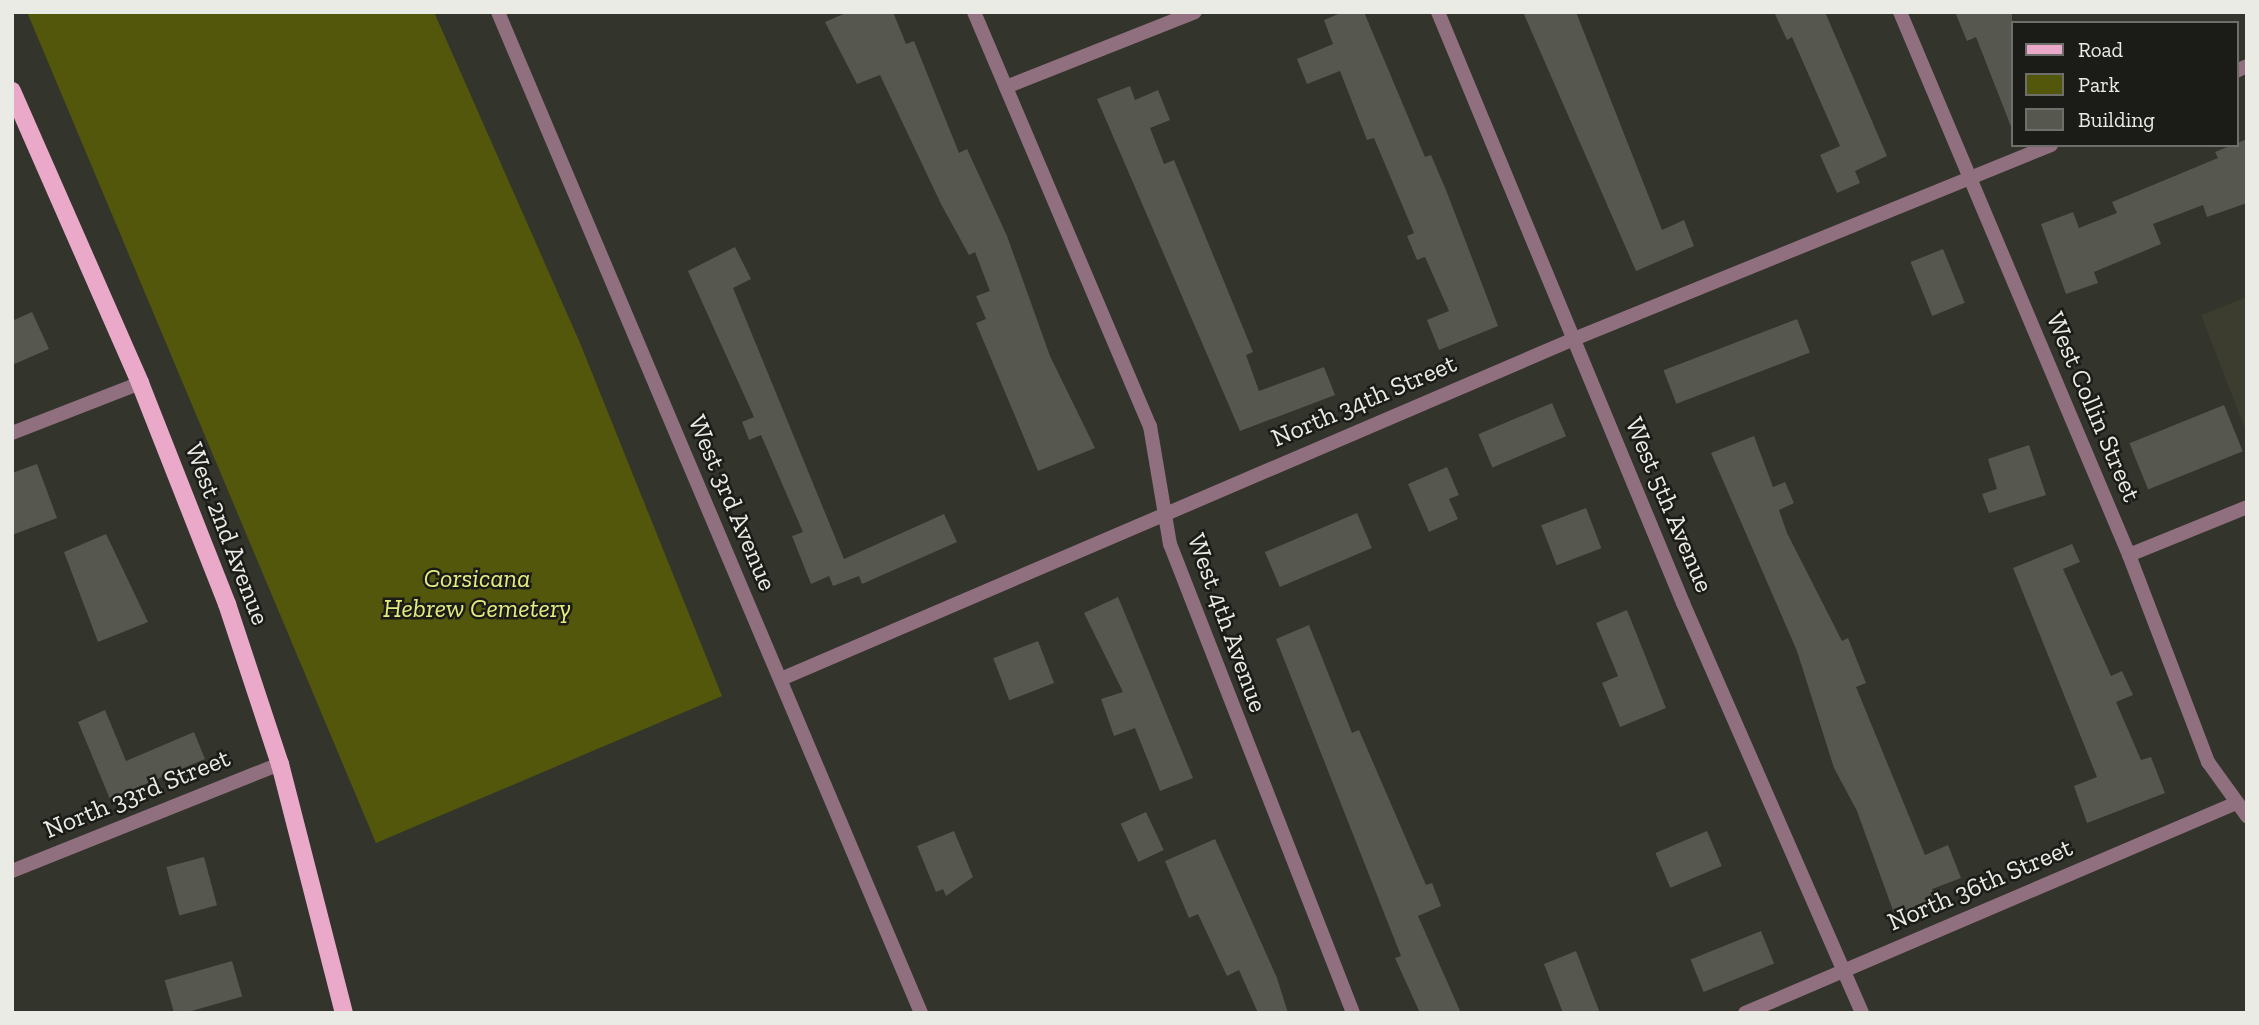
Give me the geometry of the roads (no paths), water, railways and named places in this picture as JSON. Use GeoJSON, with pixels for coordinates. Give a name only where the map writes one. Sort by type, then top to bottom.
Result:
{"type":"FeatureCollection","features":[{"type":"Feature","properties":{"kind":"main road","name":"West 2nd Avenue"},"geometry":{"type":"LineString","coordinates":[[12,90],[140,383],[227,604],[280,764],[344,1013]]}},
{"type":"Feature","properties":{"kind":"street","name":"West 3rd Avenue"},"geometry":{"type":"LineString","coordinates":[[498,12],[921,1013]]}},
{"type":"Feature","properties":{"kind":"street","name":"West 4th Avenue"},"geometry":{"type":"LineString","coordinates":[[974,12],[1150,426],[1170,544],[1267,803],[1353,1013]]}},
{"type":"Feature","properties":{"kind":"street"},"geometry":{"type":"LineString","coordinates":[[1006,86],[1195,12]]}},
{"type":"Feature","properties":{"kind":"street","name":"West 5th Avenue"},"geometry":{"type":"LineString","coordinates":[[1438,12],[1574,339],[1862,1013]]}},
{"type":"Feature","properties":{"kind":"street","name":"West Collin Street"},"geometry":{"type":"LineString","coordinates":[[1900,12],[2129,555],[2208,762],[2234,804],[2247,817]]}},
{"type":"Feature","properties":{"kind":"street","name":"North 34th Street"},"geometry":{"type":"LineString","coordinates":[[781,680],[1165,512],[1574,339],[2046,147]]}},
{"type":"Feature","properties":{"kind":"street"},"geometry":{"type":"LineString","coordinates":[[12,433],[140,383]]}},
{"type":"Feature","properties":{"kind":"street"},"geometry":{"type":"LineString","coordinates":[[2129,555],[2247,507]]}},
{"type":"Feature","properties":{"kind":"street","name":"North 33rd Street"},"geometry":{"type":"LineString","coordinates":[[12,871],[280,764]]}},
{"type":"Feature","properties":{"kind":"street","name":"North 36th Street"},"geometry":{"type":"LineString","coordinates":[[1745,1013],[2234,804]]}},
{"type":"Feature","properties":{"kind":"park label","name":"Corsicana Hebrew Cemetery"},"geometry":{"type":"Point","coordinates":[477,594]}}]}
